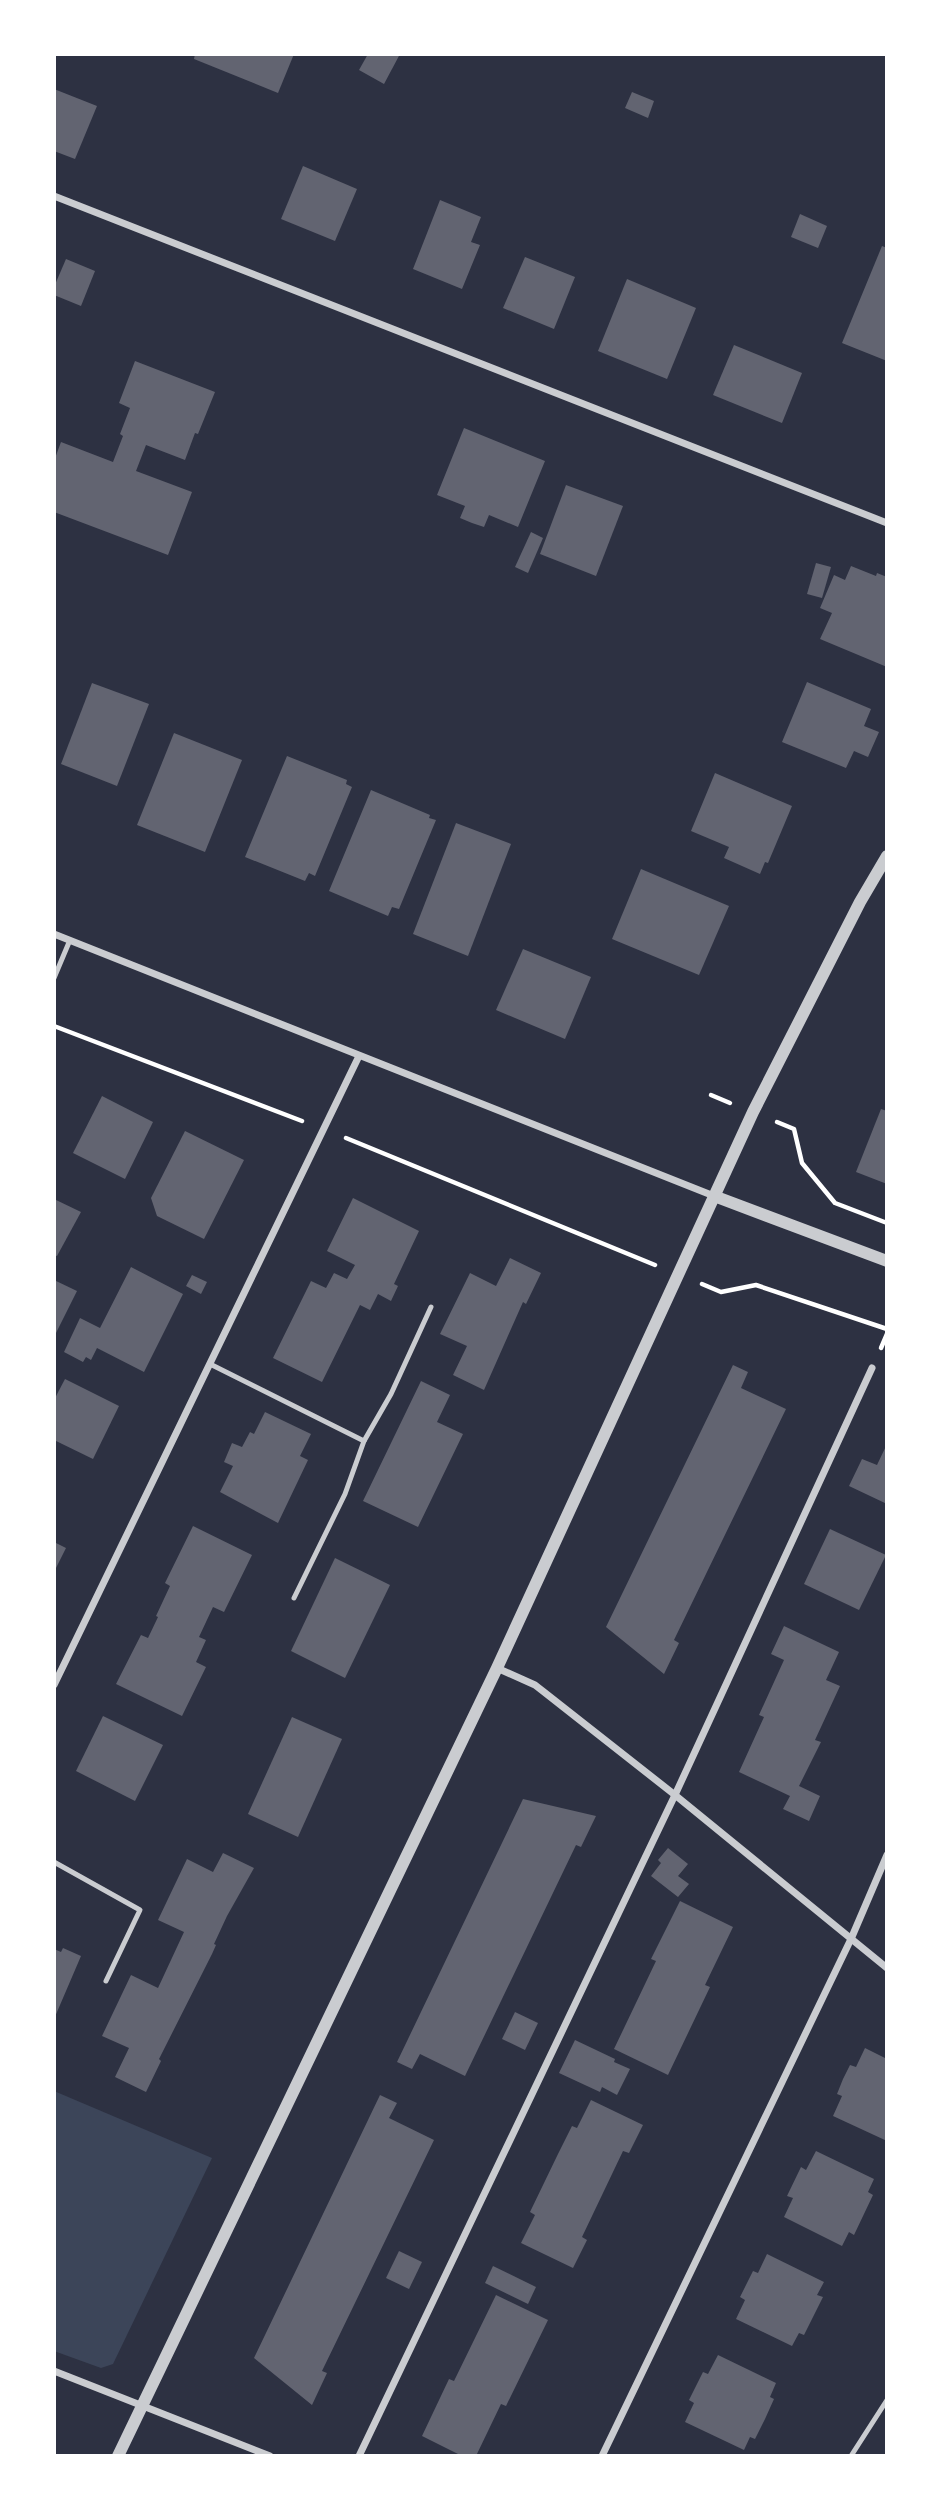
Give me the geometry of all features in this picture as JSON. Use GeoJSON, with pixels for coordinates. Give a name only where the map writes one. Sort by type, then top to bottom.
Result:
{"type":"FeatureCollection","features":[{"type":"Feature","properties":{"kind":"street"},"geometry":{"type":"LineString","coordinates":[[54,196],[887,523]]}},
{"type":"Feature","properties":{"kind":"street"},"geometry":{"type":"LineString","coordinates":[[118,2456],[496,1668],[713,1196],[786,1045],[860,902],[887,856]]}},
{"type":"Feature","properties":{"kind":"street"},"geometry":{"type":"LineString","coordinates":[[54,934],[713,1196],[887,1261]]}},
{"type":"Feature","properties":{"kind":"street"},"geometry":{"type":"LineString","coordinates":[[54,1685],[359,1056]]}},
{"type":"Feature","properties":{"kind":"street"},"geometry":{"type":"LineString","coordinates":[[359,2456],[675,1795],[872,1368]]}},
{"type":"Feature","properties":{"kind":"street"},"geometry":{"type":"LineString","coordinates":[[496,1668],[535,1685],[887,1968]]}},
{"type":"Feature","properties":{"kind":"street"},"geometry":{"type":"LineString","coordinates":[[602,2456],[851,1939],[887,1855]]}},
{"type":"Feature","properties":{"kind":"street"},"geometry":{"type":"LineString","coordinates":[[54,2371],[270,2456]]}},
{"type":"Feature","properties":{"kind":"lane"},"geometry":{"type":"LineString","coordinates":[[54,978],[70,940]]}},
{"type":"Feature","properties":{"kind":"lane"},"geometry":{"type":"LineString","coordinates":[[294,1598],[345,1494],[364,1441],[391,1394],[431,1307]]}},
{"type":"Feature","properties":{"kind":"lane"},"geometry":{"type":"LineString","coordinates":[[210,1364],[364,1441]]}},
{"type":"Feature","properties":{"kind":"lane"},"geometry":{"type":"LineString","coordinates":[[54,1862],[140,1910],[106,1981]]}},
{"type":"Feature","properties":{"kind":"lane"},"geometry":{"type":"LineString","coordinates":[[851,2456],[887,2400]]}},
{"type":"Feature","properties":{"kind":"path"},"geometry":{"type":"LineString","coordinates":[[54,1026],[324,1129],[721,1292],[756,1285],[887,1329]]}},
{"type":"Feature","properties":{"kind":"path"},"geometry":{"type":"LineString","coordinates":[[794,1129],[802,1163],[835,1203],[887,1223]]}},
{"type":"Feature","properties":{"kind":"shaded area"},"geometry":{"type":"Polygon","coordinates":[[[54,2091],[212,2158],[113,2364],[101,2368],[54,2351],[54,2091]]]}},
{"type":"Feature","properties":{"kind":"building"},"geometry":{"type":"Polygon","coordinates":[[[195,54],[294,54],[278,93],[194,59],[195,54]]]}},
{"type":"Feature","properties":{"kind":"building"},"geometry":{"type":"Polygon","coordinates":[[[368,54],[400,54],[384,84],[359,70],[368,54]]]}},
{"type":"Feature","properties":{"kind":"building"},"geometry":{"type":"Polygon","coordinates":[[[54,89],[97,106],[75,159],[54,151],[54,89]]]}},
{"type":"Feature","properties":{"kind":"building"},"geometry":{"type":"Polygon","coordinates":[[[632,92],[654,101],[648,118],[625,108],[632,92]]]}},
{"type":"Feature","properties":{"kind":"building"},"geometry":{"type":"Polygon","coordinates":[[[303,166],[357,189],[335,241],[281,219],[303,166]]]}},
{"type":"Feature","properties":{"kind":"building"},"geometry":{"type":"Polygon","coordinates":[[[440,200],[481,217],[471,242],[480,245],[462,289],[413,269],[440,200]]]}},
{"type":"Feature","properties":{"kind":"building"},"geometry":{"type":"Polygon","coordinates":[[[800,214],[827,226],[818,248],[791,237],[800,214]]]}},
{"type":"Feature","properties":{"kind":"building"},"geometry":{"type":"Polygon","coordinates":[[[882,246],[887,248],[887,361],[842,343],[882,246]]]}},
{"type":"Feature","properties":{"kind":"building"},"geometry":{"type":"Polygon","coordinates":[[[525,257],[575,277],[554,329],[503,308],[525,257]]]}},
{"type":"Feature","properties":{"kind":"building"},"geometry":{"type":"Polygon","coordinates":[[[66,259],[95,271],[81,306],[54,295],[54,287],[66,259]]]}},
{"type":"Feature","properties":{"kind":"building"},"geometry":{"type":"Polygon","coordinates":[[[627,279],[696,308],[667,379],[598,351],[627,279]]]}},
{"type":"Feature","properties":{"kind":"building"},"geometry":{"type":"Polygon","coordinates":[[[734,345],[802,373],[782,423],[713,395],[734,345]]]}},
{"type":"Feature","properties":{"kind":"building"},"geometry":{"type":"Polygon","coordinates":[[[135,361],[215,392],[185,460],[146,445],[136,471],[192,492],[168,555],[54,512],[54,461],[61,442],[113,462],[130,408],[119,403],[135,361]]]}},
{"type":"Feature","properties":{"kind":"building"},"geometry":{"type":"Polygon","coordinates":[[[464,428],[545,461],[518,527],[489,515],[484,527],[472,523],[460,518],[465,506],[437,495],[464,428]]]}},
{"type":"Feature","properties":{"kind":"building"},"geometry":{"type":"Polygon","coordinates":[[[566,485],[623,506],[596,576],[540,554],[566,485]]]}},
{"type":"Feature","properties":{"kind":"building"},"geometry":{"type":"Polygon","coordinates":[[[531,532],[543,538],[528,573],[515,567],[531,532]]]}},
{"type":"Feature","properties":{"kind":"building"},"geometry":{"type":"Polygon","coordinates":[[[816,563],[831,567],[822,598],[807,594],[816,563]]]}},
{"type":"Feature","properties":{"kind":"building"},"geometry":{"type":"Polygon","coordinates":[[[851,566],[876,576],[877,573],[887,577],[887,667],[820,639],[832,613],[820,608],[834,575],[845,580],[851,566]]]}},
{"type":"Feature","properties":{"kind":"building"},"geometry":{"type":"Polygon","coordinates":[[[807,682],[871,709],[864,726],[879,732],[868,757],[854,751],[846,768],[782,742],[807,682]]]}},
{"type":"Feature","properties":{"kind":"building"},"geometry":{"type":"Polygon","coordinates":[[[92,683],[149,704],[117,786],[61,764],[92,683]]]}},
{"type":"Feature","properties":{"kind":"building"},"geometry":{"type":"Polygon","coordinates":[[[174,733],[242,760],[205,852],[137,825],[174,733]]]}},
{"type":"Feature","properties":{"kind":"building"},"geometry":{"type":"Polygon","coordinates":[[[287,756],[347,780],[346,784],[352,787],[315,876],[309,873],[305,881],[245,857],[287,756]]]}},
{"type":"Feature","properties":{"kind":"building"},"geometry":{"type":"Polygon","coordinates":[[[715,773],[792,806],[768,863],[765,862],[760,874],[724,858],[729,847],[691,831],[715,773]]]}},
{"type":"Feature","properties":{"kind":"building"},"geometry":{"type":"Polygon","coordinates":[[[371,790],[436,820],[399,909],[392,907],[388,916],[329,891],[371,790]]]}},
{"type":"Feature","properties":{"kind":"building"},"geometry":{"type":"Polygon","coordinates":[[[456,823],[511,844],[468,956],[413,934],[456,823]]]}},
{"type":"Feature","properties":{"kind":"building"},"geometry":{"type":"Polygon","coordinates":[[[641,869],[729,906],[699,975],[612,939],[641,869]]]}},
{"type":"Feature","properties":{"kind":"building"},"geometry":{"type":"Polygon","coordinates":[[[523,949],[591,977],[565,1039],[496,1010],[523,949]]]}},
{"type":"Feature","properties":{"kind":"building"},"geometry":{"type":"Polygon","coordinates":[[[102,1096],[153,1122],[125,1179],[73,1153],[102,1096]]]}},
{"type":"Feature","properties":{"kind":"building"},"geometry":{"type":"Polygon","coordinates":[[[881,1109],[887,1111],[887,1184],[856,1172],[881,1109]]]}},
{"type":"Feature","properties":{"kind":"building"},"geometry":{"type":"Polygon","coordinates":[[[185,1131],[244,1160],[204,1239],[157,1216],[151,1198],[185,1131]]]}},
{"type":"Feature","properties":{"kind":"building"},"geometry":{"type":"Polygon","coordinates":[[[353,1198],[419,1231],[394,1284],[398,1286],[391,1301],[378,1294],[370,1310],[360,1305],[322,1382],[273,1358],[311,1281],[326,1288],[334,1273],[347,1279],[355,1265],[327,1251],[353,1198]]]}},
{"type":"Feature","properties":{"kind":"building"},"geometry":{"type":"Polygon","coordinates":[[[54,1199],[81,1212],[57,1256],[54,1255],[54,1199]]]}},
{"type":"Feature","properties":{"kind":"building"},"geometry":{"type":"Polygon","coordinates":[[[510,1258],[541,1273],[526,1304],[523,1302],[484,1390],[453,1375],[467,1346],[440,1334],[470,1273],[496,1286],[510,1258]]]}},
{"type":"Feature","properties":{"kind":"building"},"geometry":{"type":"Polygon","coordinates":[[[131,1267],[183,1294],[144,1372],[97,1348],[91,1360],[86,1357],[83,1362],[64,1352],[80,1318],[100,1328],[131,1267]]]}},
{"type":"Feature","properties":{"kind":"building"},"geometry":{"type":"Polygon","coordinates":[[[192,1275],[207,1282],[201,1294],[186,1286],[192,1275]]]}},
{"type":"Feature","properties":{"kind":"building"},"geometry":{"type":"Polygon","coordinates":[[[54,1280],[77,1291],[54,1337],[54,1280]]]}},
{"type":"Feature","properties":{"kind":"building"},"geometry":{"type":"Polygon","coordinates":[[[733,1365],[748,1372],[741,1388],[786,1409],[674,1640],[679,1643],[664,1674],[606,1627],[733,1365]]]}},
{"type":"Feature","properties":{"kind":"building"},"geometry":{"type":"Polygon","coordinates":[[[65,1379],[119,1406],[93,1459],[54,1440],[54,1400],[65,1379]]]}},
{"type":"Feature","properties":{"kind":"building"},"geometry":{"type":"Polygon","coordinates":[[[421,1381],[450,1395],[437,1422],[463,1434],[418,1527],[363,1501],[421,1381]]]}},
{"type":"Feature","properties":{"kind":"building"},"geometry":{"type":"Polygon","coordinates":[[[265,1412],[311,1434],[300,1456],[308,1460],[278,1523],[220,1492],[233,1466],[224,1462],[232,1443],[242,1447],[250,1432],[254,1434],[265,1412]]]}},
{"type":"Feature","properties":{"kind":"building"},"geometry":{"type":"Polygon","coordinates":[[[887,1444],[887,1504],[849,1486],[862,1459],[877,1465],[887,1444]]]}},
{"type":"Feature","properties":{"kind":"building"},"geometry":{"type":"Polygon","coordinates":[[[193,1526],[252,1555],[224,1612],[213,1607],[199,1637],[206,1640],[196,1662],[206,1667],[182,1716],[116,1684],[141,1635],[148,1638],[170,1586],[165,1583],[193,1526]]]}},
{"type":"Feature","properties":{"kind":"building"},"geometry":{"type":"Polygon","coordinates":[[[830,1529],[886,1555],[859,1610],[804,1584],[830,1529]]]}},
{"type":"Feature","properties":{"kind":"building"},"geometry":{"type":"Polygon","coordinates":[[[54,1542],[66,1548],[54,1572],[54,1542]]]}},
{"type":"Feature","properties":{"kind":"building"},"geometry":{"type":"Polygon","coordinates":[[[335,1558],[390,1585],[345,1678],[291,1651],[335,1558]]]}},
{"type":"Feature","properties":{"kind":"building"},"geometry":{"type":"Polygon","coordinates":[[[784,1626],[839,1652],[826,1680],[840,1686],[815,1740],[821,1742],[799,1786],[820,1796],[809,1821],[783,1809],[790,1796],[739,1772],[764,1717],[759,1715],[784,1660],[771,1654],[784,1626]]]}},
{"type":"Feature","properties":{"kind":"building"},"geometry":{"type":"Polygon","coordinates":[[[103,1716],[163,1745],[135,1801],[76,1771],[103,1716]]]}},
{"type":"Feature","properties":{"kind":"building"},"geometry":{"type":"Polygon","coordinates":[[[292,1717],[342,1739],[298,1837],[248,1814],[292,1717]]]}},
{"type":"Feature","properties":{"kind":"building"},"geometry":{"type":"Polygon","coordinates":[[[523,1799],[596,1816],[581,1847],[576,1845],[465,2076],[420,2054],[412,2069],[397,2062],[523,1799]]]}},
{"type":"Feature","properties":{"kind":"building"},"geometry":{"type":"Polygon","coordinates":[[[668,1848],[688,1864],[678,1876],[689,1884],[678,1897],[651,1876],[661,1863],[658,1860],[668,1848]]]}},
{"type":"Feature","properties":{"kind":"building"},"geometry":{"type":"Polygon","coordinates":[[[223,1853],[254,1868],[227,1916],[212,1954],[159,2059],[161,2061],[146,2092],[115,2077],[129,2048],[102,2036],[131,1975],[158,1988],[184,1932],[158,1920],[187,1859],[213,1872],[223,1853]]]}},
{"type":"Feature","properties":{"kind":"building"},"geometry":{"type":"Polygon","coordinates":[[[680,1901],[733,1927],[705,1985],[710,1987],[668,2075],[614,2049],[656,1961],[651,1959],[680,1901]]]}},
{"type":"Feature","properties":{"kind":"building"},"geometry":{"type":"Polygon","coordinates":[[[63,1948],[81,1956],[54,2019],[54,1949],[61,1952],[63,1948]]]}},
{"type":"Feature","properties":{"kind":"building"},"geometry":{"type":"Polygon","coordinates":[[[515,2012],[538,2023],[525,2050],[502,2039],[515,2012]]]}},
{"type":"Feature","properties":{"kind":"building"},"geometry":{"type":"Polygon","coordinates":[[[575,2040],[630,2069],[617,2095],[602,2087],[600,2092],[559,2073],[575,2040]]]}},
{"type":"Feature","properties":{"kind":"building"},"geometry":{"type":"Polygon","coordinates":[[[865,2048],[887,2059],[887,2141],[833,2116],[842,2096],[837,2094],[843,2079],[850,2065],[856,2067],[865,2048]]]}},
{"type":"Feature","properties":{"kind":"building"},"geometry":{"type":"Polygon","coordinates":[[[380,2095],[397,2103],[389,2118],[434,2140],[322,2371],[327,2373],[312,2405],[254,2358],[380,2095]]]}},
{"type":"Feature","properties":{"kind":"building"},"geometry":{"type":"Polygon","coordinates":[[[591,2100],[643,2125],[629,2153],[623,2151],[582,2237],[587,2240],[573,2268],[521,2243],[535,2215],[530,2212],[558,2154],[572,2126],[577,2128],[591,2100]]]}},
{"type":"Feature","properties":{"kind":"building"},"geometry":{"type":"Polygon","coordinates":[[[816,2151],[874,2179],[868,2192],[873,2195],[854,2235],[849,2232],[842,2246],[784,2217],[793,2198],[787,2196],[801,2167],[806,2170],[816,2151]]]}},
{"type":"Feature","properties":{"kind":"building"},"geometry":{"type":"Polygon","coordinates":[[[399,2251],[422,2262],[409,2289],[386,2278],[399,2251]]]}},
{"type":"Feature","properties":{"kind":"building"},"geometry":{"type":"Polygon","coordinates":[[[767,2254],[824,2282],[817,2295],[823,2297],[804,2335],[799,2333],[792,2346],[736,2319],[745,2300],[740,2297],[753,2271],[758,2273],[767,2254]]]}},
{"type":"Feature","properties":{"kind":"building"},"geometry":{"type":"Polygon","coordinates":[[[493,2266],[536,2287],[528,2304],[485,2283],[493,2266]]]}},
{"type":"Feature","properties":{"kind":"building"},"geometry":{"type":"Polygon","coordinates":[[[496,2295],[548,2320],[506,2406],[501,2404],[476,2456],[462,2456],[422,2436],[449,2379],[454,2381],[496,2295]]]}},
{"type":"Feature","properties":{"kind":"building"},"geometry":{"type":"Polygon","coordinates":[[[718,2355],[776,2383],[770,2397],[774,2399],[765,2419],[755,2439],[750,2437],[744,2450],[685,2422],[694,2403],[689,2400],[703,2372],[708,2374],[718,2355]]]}}]}
